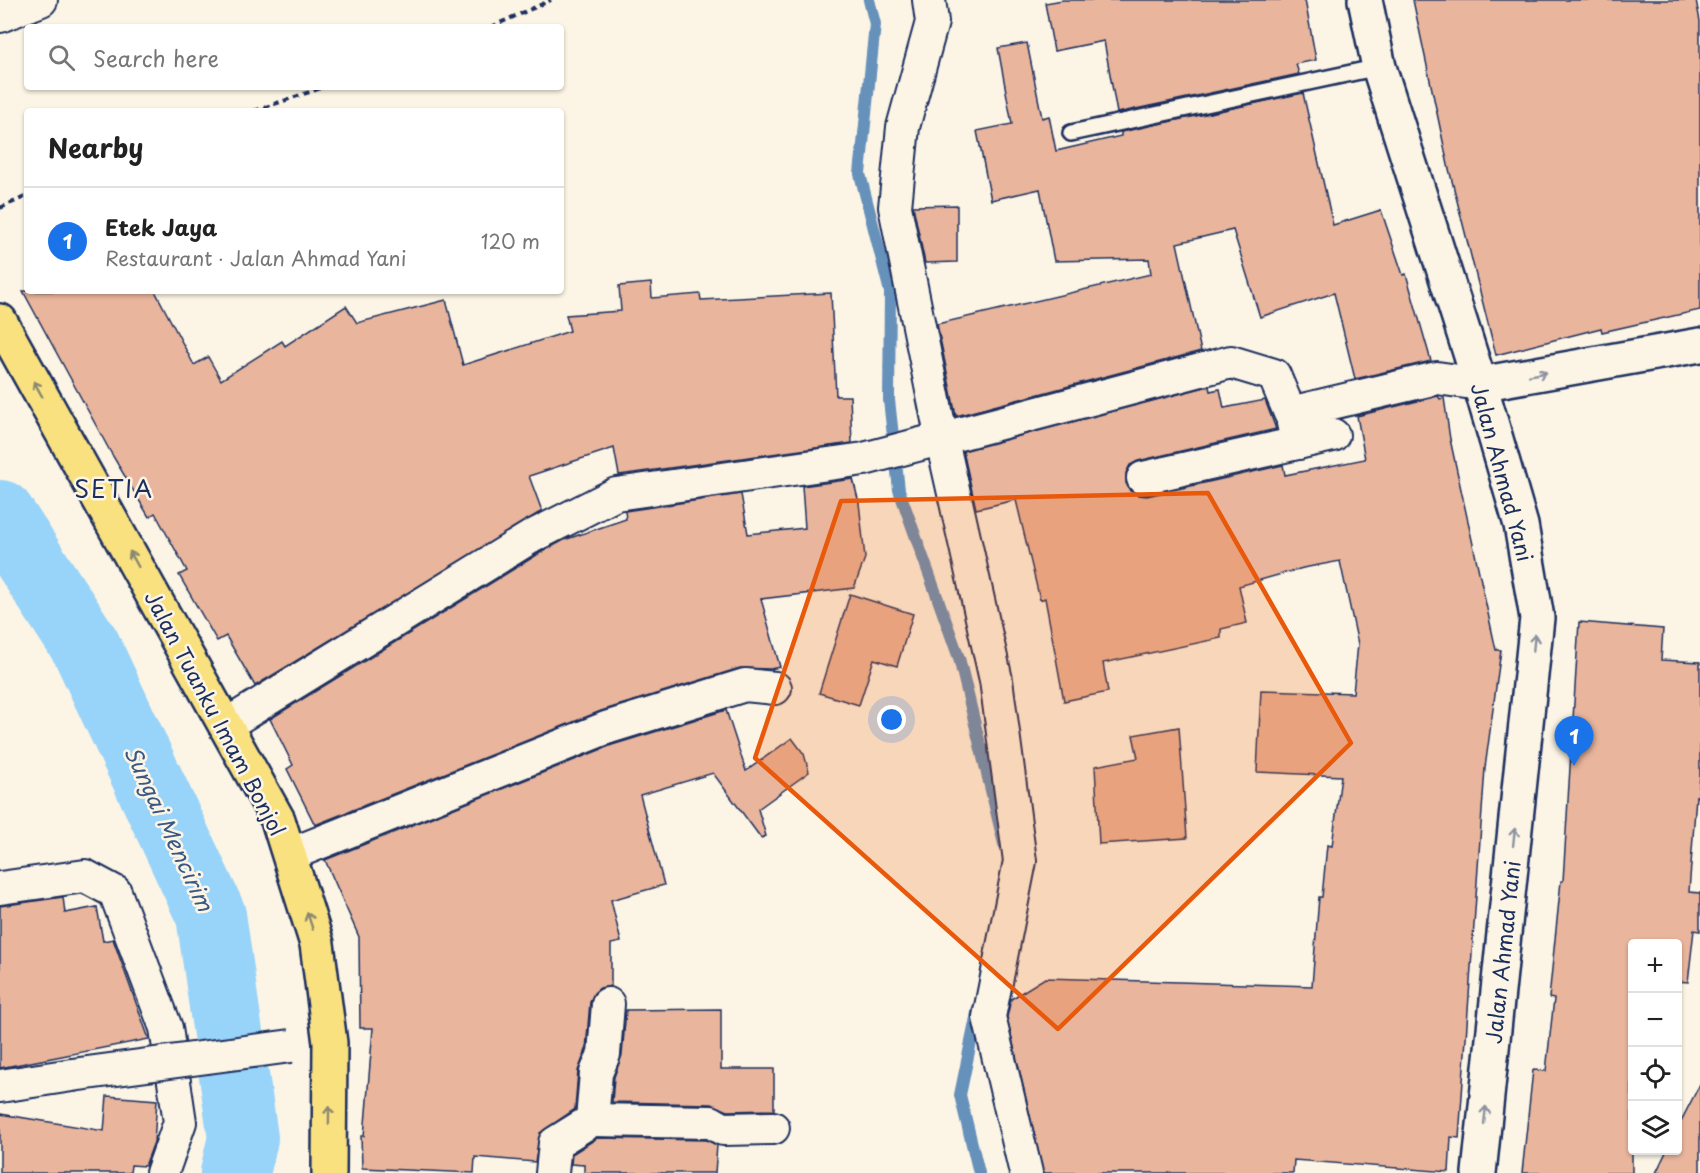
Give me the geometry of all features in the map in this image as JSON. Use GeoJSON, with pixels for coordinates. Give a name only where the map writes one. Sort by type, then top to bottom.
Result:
{"type":"FeatureCollection","features":[{"type":"Feature","properties":{"kind":"main road","name":"Jalan Tuanku Imam Bonjol"},"geometry":{"type":"LineString","coordinates":[[0,321],[278,820],[317,944],[330,1042],[329,1173]]}},
{"type":"Feature","properties":{"kind":"street"},"geometry":{"type":"LineString","coordinates":[[0,16],[41,0]]}},
{"type":"Feature","properties":{"kind":"street"},"geometry":{"type":"LineString","coordinates":[[929,0],[932,22],[903,127],[895,207],[928,444],[996,680],[1020,861],[989,1017],[1026,1173]]}},
{"type":"Feature","properties":{"kind":"street","name":"Jalan Ahmad Yani"},"geometry":{"type":"LineString","coordinates":[[1365,0],[1379,67],[1480,384],[1521,525],[1537,618],[1479,1173]]}},
{"type":"Feature","properties":{"kind":"street"},"geometry":{"type":"LineString","coordinates":[[1290,413],[1437,378],[1480,384],[1700,345]]}},
{"type":"Feature","properties":{"kind":"street"},"geometry":{"type":"LineString","coordinates":[[226,725],[531,537],[616,494],[864,459],[1231,363],[1274,375],[1290,413],[1298,443]]}},
{"type":"Feature","properties":{"kind":"street"},"geometry":{"type":"LineString","coordinates":[[1143,478],[1333,435]]}},
{"type":"Feature","properties":{"kind":"street"},"geometry":{"type":"LineString","coordinates":[[289,855],[606,728],[745,685],[775,688]]}},
{"type":"Feature","properties":{"kind":"street"},"geometry":{"type":"LineString","coordinates":[[0,888],[85,876],[115,892],[166,1029],[180,1122],[162,1173]]}},
{"type":"Feature","properties":{"kind":"street"},"geometry":{"type":"LineString","coordinates":[[592,1120],[596,1073],[604,1054],[608,1004]]}},
{"type":"Feature","properties":{"kind":"street"},"geometry":{"type":"LineString","coordinates":[[0,1086],[330,1042]]}},
{"type":"Feature","properties":{"kind":"street"},"geometry":{"type":"LineString","coordinates":[[552,1173],[555,1143],[592,1120],[711,1122],[723,1129],[773,1128]]}},
{"type":"Feature","properties":{"kind":"lane"},"geometry":{"type":"LineString","coordinates":[[1071,133],[1379,67]]}},
{"type":"Feature","properties":{"kind":"path"},"geometry":{"type":"LineString","coordinates":[[498,24],[551,0]]}},
{"type":"Feature","properties":{"kind":"path"},"geometry":{"type":"LineString","coordinates":[[263,108],[315,90]]}},
{"type":"Feature","properties":{"kind":"path"},"geometry":{"type":"LineString","coordinates":[[0,208],[24,197]]}},
{"type":"Feature","properties":{"kind":"highlighted area"},"geometry":{"type":"Polygon","coordinates":[[[1208,493],[1351,743],[1058,1029],[755,758],[841,501],[1208,493]]]}},
{"type":"Feature","properties":{"kind":"building"},"geometry":{"type":"Polygon","coordinates":[[[1063,0],[1305,0],[1316,60],[1296,64],[1299,74],[1117,113],[1104,41],[1054,51],[1045,3],[1063,0]]]}},
{"type":"Feature","properties":{"kind":"building"},"geometry":{"type":"Polygon","coordinates":[[[1413,0],[1696,0],[1700,21],[1700,310],[1602,332],[1601,328],[1496,355],[1448,165],[1413,0]]]}},
{"type":"Feature","properties":{"kind":"building"},"geometry":{"type":"Polygon","coordinates":[[[1027,43],[1042,118],[1049,116],[1056,151],[1121,136],[1121,132],[1303,93],[1333,225],[1381,210],[1403,275],[1406,274],[1431,361],[1355,379],[1334,293],[1260,317],[1233,230],[1177,243],[1201,351],[956,416],[937,324],[1151,274],[1149,259],[1054,261],[1040,189],[991,200],[977,131],[1012,124],[998,48],[1027,43]]]}},
{"type":"Feature","properties":{"kind":"building"},"geometry":{"type":"Polygon","coordinates":[[[957,205],[957,262],[925,263],[913,206],[957,205]]]}},
{"type":"Feature","properties":{"kind":"building"},"geometry":{"type":"Polygon","coordinates":[[[651,283],[652,298],[700,294],[701,300],[831,293],[836,396],[850,396],[852,443],[619,475],[614,448],[529,476],[542,511],[255,686],[226,636],[217,641],[179,575],[187,571],[155,513],[149,517],[111,453],[25,294],[157,294],[194,365],[208,357],[221,380],[282,341],[285,346],[346,306],[357,323],[446,300],[463,365],[570,331],[566,315],[621,311],[619,286],[651,283]]]}},
{"type":"Feature","properties":{"kind":"building"},"geometry":{"type":"Polygon","coordinates":[[[1209,386],[1210,391],[1220,389],[1224,408],[1265,400],[1276,429],[1138,461],[1130,465],[1126,473],[1126,483],[1130,491],[1147,496],[1283,465],[1285,475],[1365,459],[1357,416],[1438,396],[1440,399],[1444,398],[1450,439],[1496,650],[1501,650],[1485,768],[1459,1138],[1451,1137],[1449,1172],[1294,1160],[1293,1173],[1043,1173],[1007,1017],[1011,999],[1045,978],[1312,986],[1319,897],[1322,897],[1327,845],[1332,846],[1341,776],[1257,772],[1261,690],[1353,693],[1358,644],[1340,561],[1303,568],[1239,586],[1247,623],[1221,629],[1221,638],[1103,663],[1108,692],[1064,701],[1045,598],[1040,600],[1016,500],[976,509],[963,451],[1209,386]]]}},
{"type":"Feature","properties":{"kind":"building"},"geometry":{"type":"Polygon","coordinates":[[[853,479],[859,503],[865,558],[854,588],[761,599],[780,667],[740,668],[601,711],[315,825],[287,769],[293,765],[270,719],[540,553],[564,540],[626,519],[625,511],[741,494],[748,534],[805,528],[802,486],[853,479]]]}},
{"type":"Feature","properties":{"kind":"building"},"geometry":{"type":"Polygon","coordinates":[[[850,594],[913,614],[897,666],[874,659],[859,705],[819,693],[850,594]]]}},
{"type":"Feature","properties":{"kind":"building"},"geometry":{"type":"Polygon","coordinates":[[[1579,622],[1663,629],[1661,660],[1700,662],[1700,776],[1698,797],[1696,796],[1689,892],[1700,893],[1700,931],[1694,930],[1688,982],[1682,981],[1682,939],[1628,939],[1628,1155],[1632,1155],[1632,1173],[1522,1173],[1533,1070],[1546,1071],[1554,999],[1549,998],[1561,881],[1563,881],[1579,622]]]}},
{"type":"Feature","properties":{"kind":"building"},"geometry":{"type":"Polygon","coordinates":[[[726,710],[746,771],[792,738],[804,754],[809,772],[758,809],[766,836],[761,838],[713,773],[640,795],[664,885],[611,900],[621,942],[611,944],[611,986],[600,988],[594,993],[590,1002],[586,1050],[578,1071],[575,1109],[540,1133],[535,1162],[475,1157],[474,1173],[362,1168],[361,1136],[364,1136],[373,1028],[360,1028],[359,937],[325,860],[612,745],[726,710]]]}},
{"type":"Feature","properties":{"kind":"building"},"geometry":{"type":"Polygon","coordinates":[[[1179,727],[1187,838],[1099,844],[1095,766],[1138,758],[1133,735],[1179,727]]]}},
{"type":"Feature","properties":{"kind":"building"},"geometry":{"type":"Polygon","coordinates":[[[63,897],[65,913],[97,907],[103,941],[113,939],[149,1039],[0,1068],[0,906],[63,897]]]}},
{"type":"Feature","properties":{"kind":"building"},"geometry":{"type":"Polygon","coordinates":[[[721,1009],[721,1069],[774,1069],[774,1110],[728,1111],[711,1104],[612,1102],[614,1077],[622,1055],[626,1010],[721,1009]]]}},
{"type":"Feature","properties":{"kind":"building"},"geometry":{"type":"Polygon","coordinates":[[[1700,1084],[1700,1173],[1656,1173],[1665,1155],[1682,1155],[1682,1119],[1700,1084]]]}},
{"type":"Feature","properties":{"kind":"building"},"geometry":{"type":"Polygon","coordinates":[[[107,1096],[157,1100],[154,1142],[145,1166],[131,1165],[130,1173],[0,1173],[0,1114],[104,1131],[107,1096]]]}},
{"type":"Feature","properties":{"kind":"building"},"geometry":{"type":"Polygon","coordinates":[[[597,1138],[706,1140],[717,1145],[715,1173],[584,1173],[584,1165],[571,1164],[572,1154],[597,1138]]]}},
{"type":"Feature","properties":{"kind":"waterway"},"geometry":{"type":"LineString","coordinates":[[869,0],[875,24],[860,174],[890,292],[889,400],[899,490],[959,658],[1004,844]]}},
{"type":"Feature","properties":{"kind":"waterway","name":"Sungai Mencirim"},"geometry":{"type":"LineString","coordinates":[[0,515],[86,647],[211,915],[243,1138],[235,1173]]}},
{"type":"Feature","properties":{"kind":"waterway"},"geometry":{"type":"LineString","coordinates":[[978,1008],[960,1095],[979,1173]]}},
{"type":"Feature","properties":{"kind":"place","name":"Etek Jaya"},"geometry":{"type":"Point","coordinates":[1574,766]}},
{"type":"Feature","properties":{"kind":"district","name":"SETIA"},"geometry":{"type":"Point","coordinates":[114,488]}}]}
